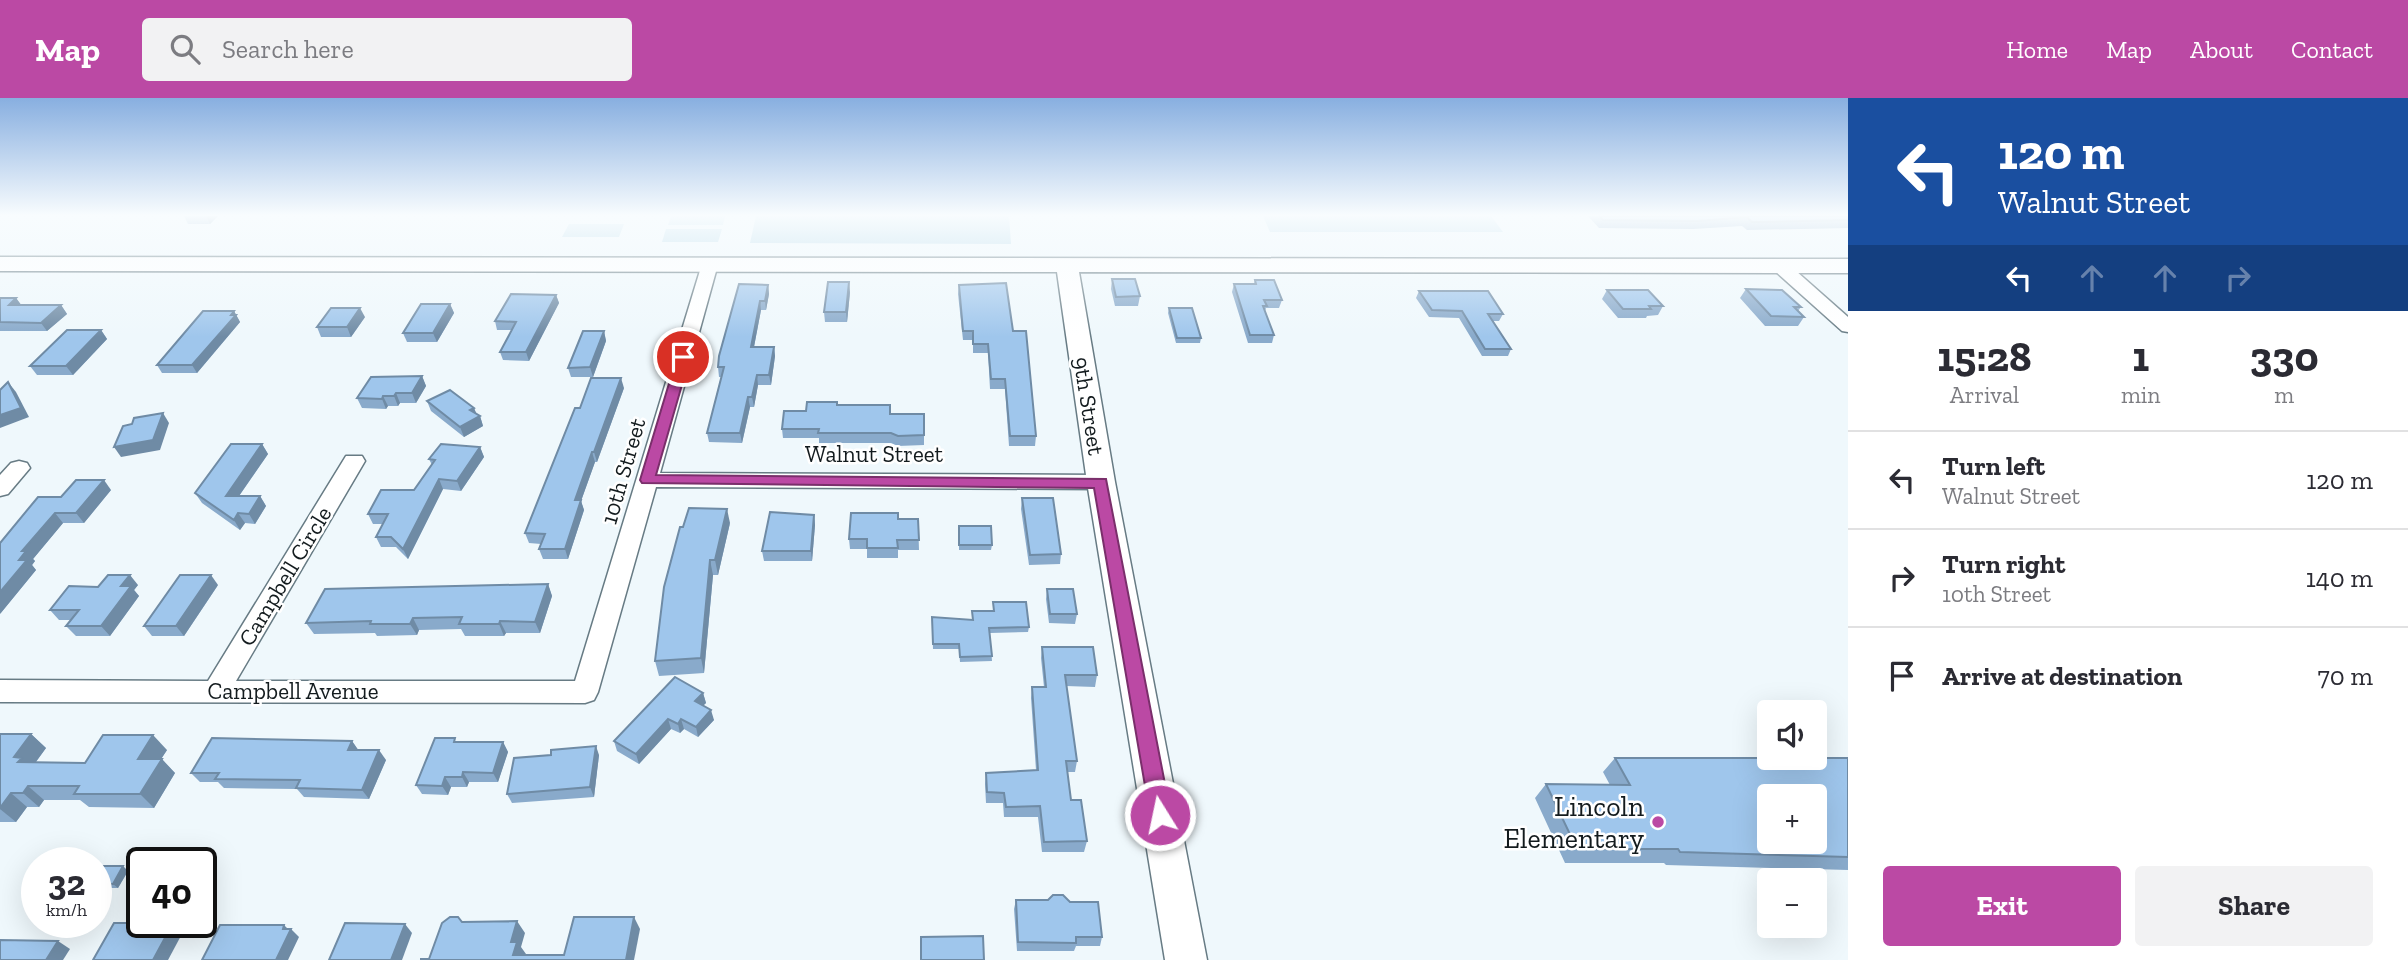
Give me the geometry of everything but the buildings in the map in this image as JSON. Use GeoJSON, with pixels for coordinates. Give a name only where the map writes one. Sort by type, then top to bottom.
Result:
{"type":"FeatureCollection","features":[{"type":"Feature","properties":{"kind":"street"},"geometry":{"type":"LineString","coordinates":[[0,264],[1848,266]]}},
{"type":"Feature","properties":{"kind":"street","name":"10th Street"},"geometry":{"type":"LineString","coordinates":[[585,692],[710,264]]}},
{"type":"Feature","properties":{"kind":"street","name":"9th Street"},"geometry":{"type":"LineString","coordinates":[[1068,266],[1101,482],[1186,960]]}},
{"type":"Feature","properties":{"kind":"street"},"geometry":{"type":"LineString","coordinates":[[1781,267],[1848,327]]}},
{"type":"Feature","properties":{"kind":"street","name":"Campbell Circle"},"geometry":{"type":"LineString","coordinates":[[216,691],[354,461]]}},
{"type":"Feature","properties":{"kind":"street"},"geometry":{"type":"LineString","coordinates":[[0,489],[19,468]]}},
{"type":"Feature","properties":{"kind":"street","name":"Walnut Street"},"geometry":{"type":"LineString","coordinates":[[647,480],[1101,482]]}},
{"type":"Feature","properties":{"kind":"street","name":"Campbell Avenue"},"geometry":{"type":"LineString","coordinates":[[0,691],[585,692]]}},
{"type":"Feature","properties":{"kind":"place","name":"Lincoln Elementary"},"geometry":{"type":"Point","coordinates":[1658,822]}},
{"type":"Feature","properties":{"kind":"route"},"geometry":{"type":"LineString","coordinates":[[683,357],[647,480],[1101,482],[1160,815]]}}]}
